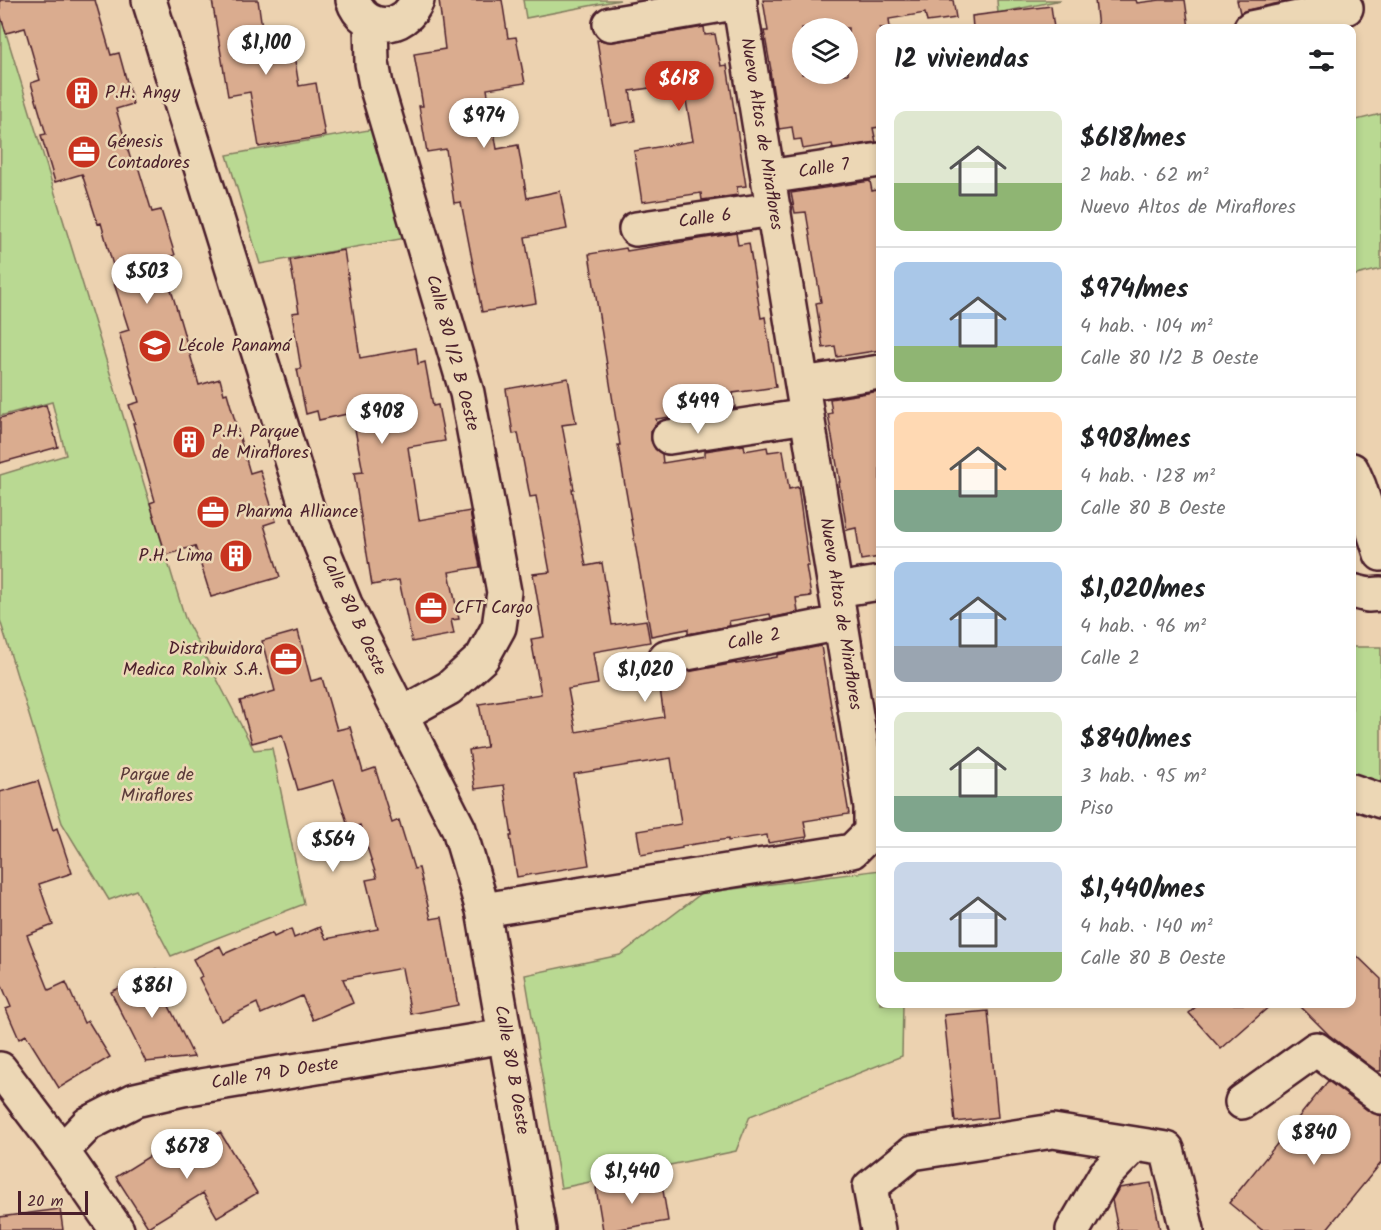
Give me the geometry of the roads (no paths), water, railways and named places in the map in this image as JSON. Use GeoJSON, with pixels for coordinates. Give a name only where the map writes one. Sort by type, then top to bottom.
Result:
{"type":"FeatureCollection","features":[{"type":"Feature","properties":{"kind":"street","name":"Calle 80 B Oeste"},"geometry":{"type":"LineString","coordinates":[[149,0],[310,518],[345,604],[459,829],[483,910],[539,1230]]}},
{"type":"Feature","properties":{"kind":"street","name":"Calle 80 1/2 B Oeste"},"geometry":{"type":"LineString","coordinates":[[362,11],[382,25],[393,24],[412,12],[417,0]]}},
{"type":"Feature","properties":{"kind":"street"},"geometry":{"type":"LineString","coordinates":[[610,24],[739,1]]}},
{"type":"Feature","properties":{"kind":"street","name":"Nuevo Altos de Miraflores"},"geometry":{"type":"LineString","coordinates":[[483,910],[852,851],[871,832],[876,807],[841,623],[739,1]]}},
{"type":"Feature","properties":{"kind":"street"},"geometry":{"type":"LineString","coordinates":[[1270,24],[1347,8]]}},
{"type":"Feature","properties":{"kind":"street","name":"Calle 80 1/2 B Oeste"},"geometry":{"type":"LineString","coordinates":[[362,11],[375,85],[467,393],[504,592],[499,627],[482,658],[449,688],[402,714]]}},
{"type":"Feature","properties":{"kind":"street","name":"Calle 7"},"geometry":{"type":"LineString","coordinates":[[768,177],[876,161]]}},
{"type":"Feature","properties":{"kind":"street","name":"Calle 6"},"geometry":{"type":"LineString","coordinates":[[636,229],[774,209]]}},
{"type":"Feature","properties":{"kind":"street"},"geometry":{"type":"LineString","coordinates":[[802,384],[876,373]]}},
{"type":"Feature","properties":{"kind":"street"},"geometry":{"type":"LineString","coordinates":[[669,437],[807,416]]}},
{"type":"Feature","properties":{"kind":"street"},"geometry":{"type":"LineString","coordinates":[[1356,479],[1381,554]]}},
{"type":"Feature","properties":{"kind":"street"},"geometry":{"type":"LineString","coordinates":[[836,590],[876,584]]}},
{"type":"Feature","properties":{"kind":"street"},"geometry":{"type":"LineString","coordinates":[[1356,592],[1368,595],[1381,594]]}},
{"type":"Feature","properties":{"kind":"street","name":"Calle 2"},"geometry":{"type":"LineString","coordinates":[[666,657],[841,623]]}},
{"type":"Feature","properties":{"kind":"street"},"geometry":{"type":"LineString","coordinates":[[1356,792],[1381,801]]}},
{"type":"Feature","properties":{"kind":"street","name":"Calle 79 D Oeste"},"geometry":{"type":"LineString","coordinates":[[62,1151],[88,1124],[135,1100],[183,1089],[505,1036]]}},
{"type":"Feature","properties":{"kind":"street"},"geometry":{"type":"LineString","coordinates":[[1242,1102],[1316,1049],[1381,1097]]}},
{"type":"Feature","properties":{"kind":"street"},"geometry":{"type":"LineString","coordinates":[[0,1069],[62,1151],[117,1230]]}},
{"type":"Feature","properties":{"kind":"street"},"geometry":{"type":"LineString","coordinates":[[878,1230],[870,1187],[912,1153],[1053,1131],[1167,1149],[1187,1230]]}},
{"type":"Feature","properties":{"kind":"street"},"geometry":{"type":"LineString","coordinates":[[1074,1230],[1105,1175],[1135,1144]]}},
{"type":"Feature","properties":{"kind":"place","name":"P.H. Angy"},"geometry":{"type":"Point","coordinates":[82,93]}},
{"type":"Feature","properties":{"kind":"place","name":"Génesis Contadores"},"geometry":{"type":"Point","coordinates":[84,152]}},
{"type":"Feature","properties":{"kind":"place","name":"Lécole Panamá"},"geometry":{"type":"Point","coordinates":[155,346]}},
{"type":"Feature","properties":{"kind":"place","name":"P.H. Parque de Miraflores"},"geometry":{"type":"Point","coordinates":[189,442]}},
{"type":"Feature","properties":{"kind":"place","name":"Pharma Alliance"},"geometry":{"type":"Point","coordinates":[213,512]}},
{"type":"Feature","properties":{"kind":"place","name":"P.H. Lima"},"geometry":{"type":"Point","coordinates":[236,556]}},
{"type":"Feature","properties":{"kind":"place","name":"CFT Cargo"},"geometry":{"type":"Point","coordinates":[431,608]}},
{"type":"Feature","properties":{"kind":"place","name":"Distribuidora Medica Rolnix S.A."},"geometry":{"type":"Point","coordinates":[286,659]}},
{"type":"Feature","properties":{"kind":"park label","name":"Parque de Miraflores"},"geometry":{"type":"Point","coordinates":[157,785]}}]}
